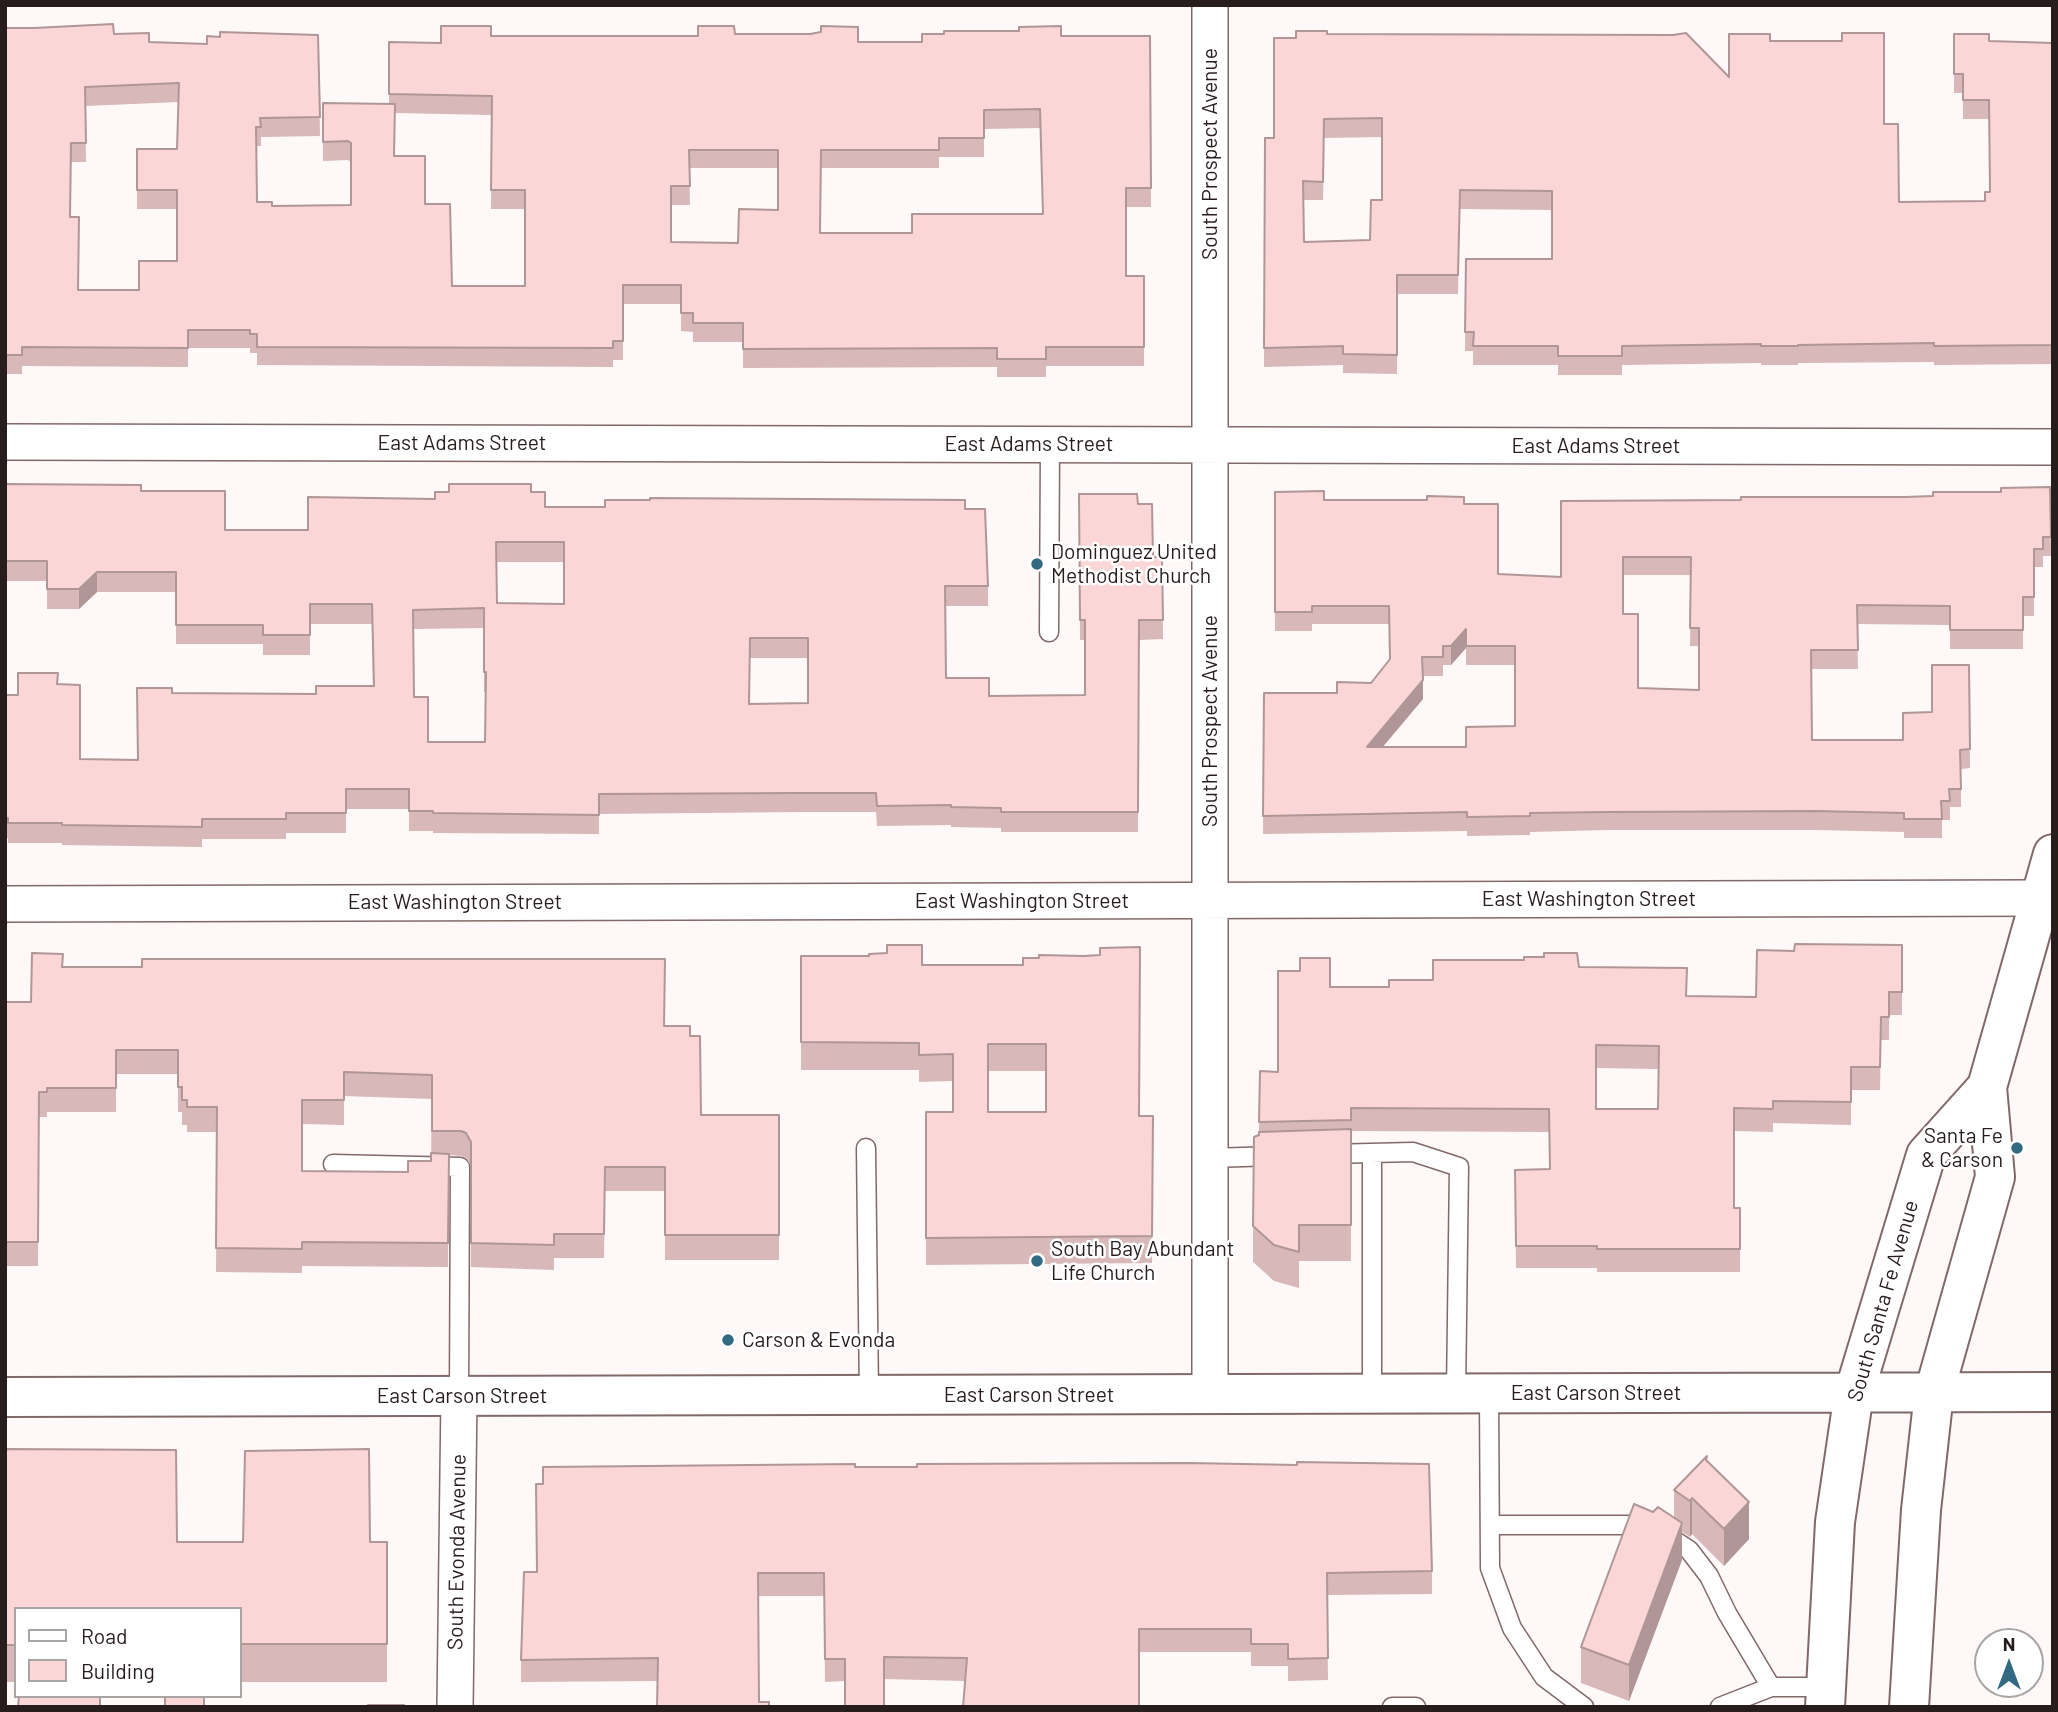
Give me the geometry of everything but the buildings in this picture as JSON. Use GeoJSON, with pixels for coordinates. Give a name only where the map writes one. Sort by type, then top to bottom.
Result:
{"type":"FeatureCollection","features":[{"type":"Feature","properties":{"kind":"main road","name":"South Santa Fe Avenue"},"geometry":{"type":"LineString","coordinates":[[1909,1707],[1921,1510],[1934,1392],[1995,1177],[1986,1087],[2038,898],[2053,854]]}},
{"type":"Feature","properties":{"kind":"main road","name":"South Santa Fe Avenue"},"geometry":{"type":"LineString","coordinates":[[1825,1697],[1835,1522],[1854,1392],[1926,1155],[1986,1087]]}},
{"type":"Feature","properties":{"kind":"main road","name":"East Carson Street"},"geometry":{"type":"LineString","coordinates":[[5,1397],[2053,1392]]}},
{"type":"Feature","properties":{"kind":"street","name":"South Prospect Avenue"},"geometry":{"type":"LineString","coordinates":[[1210,5],[1210,1394]]}},
{"type":"Feature","properties":{"kind":"street","name":"East Adams Street"},"geometry":{"type":"LineString","coordinates":[[5,442],[2053,447]]}},
{"type":"Feature","properties":{"kind":"street","name":"East Washington Street"},"geometry":{"type":"LineString","coordinates":[[5,904],[2038,898]]}},
{"type":"Feature","properties":{"kind":"street","name":"South Evonda Avenue"},"geometry":{"type":"LineString","coordinates":[[455,1707],[459,1396]]}},
{"type":"Feature","properties":{"kind":"lane"},"geometry":{"type":"LineString","coordinates":[[1049,632],[1050,444]]}},
{"type":"Feature","properties":{"kind":"lane"},"geometry":{"type":"LineString","coordinates":[[866,1148],[869,1395]]}},
{"type":"Feature","properties":{"kind":"lane"},"geometry":{"type":"LineString","coordinates":[[1318,1155],[1413,1152],[1459,1167],[1458,1208],[1473,1394],[1490,1525],[1490,1568],[1512,1628],[1544,1677],[1584,1707]]}},
{"type":"Feature","properties":{"kind":"lane"},"geometry":{"type":"LineString","coordinates":[[1372,1153],[1372,1394]]}},
{"type":"Feature","properties":{"kind":"lane"},"geometry":{"type":"LineString","coordinates":[[1210,1158],[1291,1156]]}},
{"type":"Feature","properties":{"kind":"lane"},"geometry":{"type":"LineString","coordinates":[[333,1164],[460,1167],[459,1396]]}},
{"type":"Feature","properties":{"kind":"lane"},"geometry":{"type":"LineString","coordinates":[[1490,1525],[1628,1525],[1657,1529],[1689,1550],[1709,1576],[1727,1613],[1771,1687]]}},
{"type":"Feature","properties":{"kind":"lane"},"geometry":{"type":"LineString","coordinates":[[1720,1707],[1771,1687],[1825,1697]]}},
{"type":"Feature","properties":{"kind":"lane"},"geometry":{"type":"LineString","coordinates":[[1392,1707],[1416,1707]]}},
{"type":"Feature","properties":{"kind":"place","name":"Dominguez United Methodist Church"},"geometry":{"type":"Point","coordinates":[1037,564]}},
{"type":"Feature","properties":{"kind":"place","name":"Santa Fe & Carson"},"geometry":{"type":"Point","coordinates":[2017,1148]}},
{"type":"Feature","properties":{"kind":"place","name":"South Bay Abundant Life Church"},"geometry":{"type":"Point","coordinates":[1037,1261]}},
{"type":"Feature","properties":{"kind":"place","name":"Carson & Evonda"},"geometry":{"type":"Point","coordinates":[728,1340]}}]}
